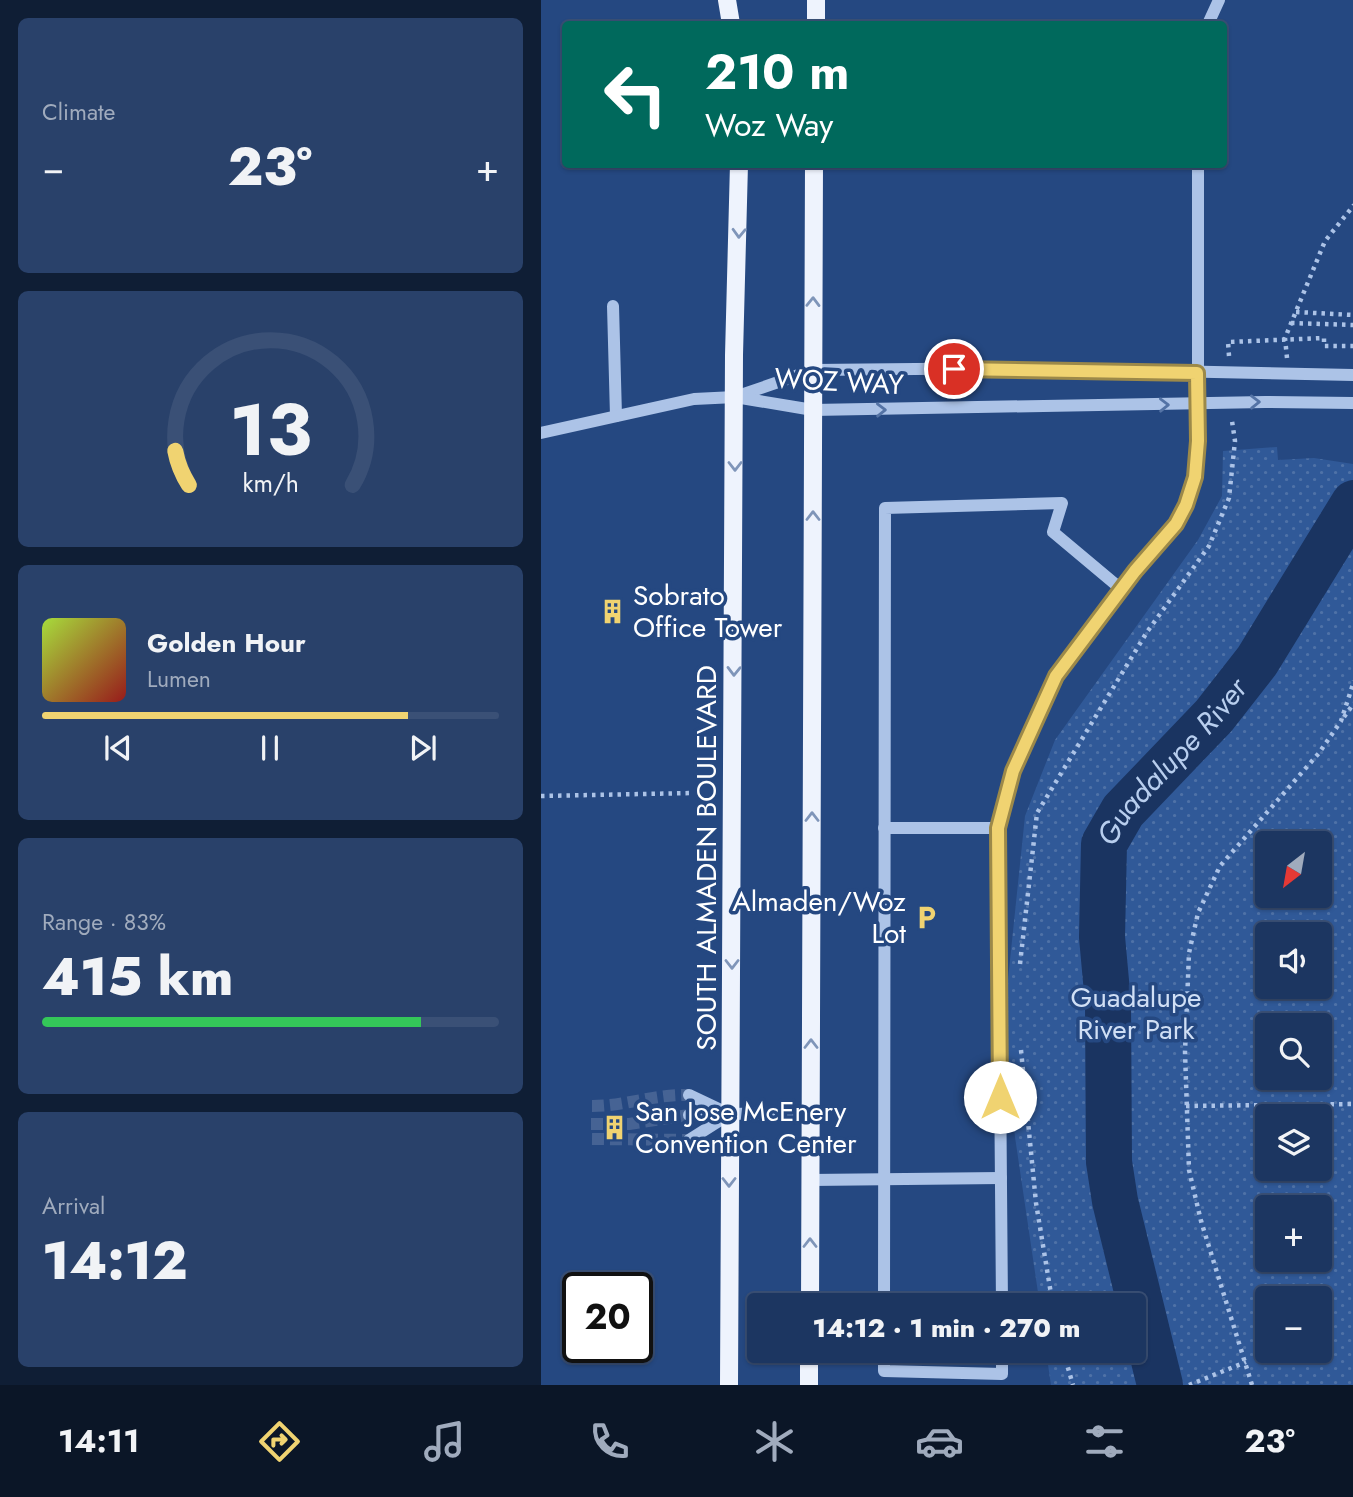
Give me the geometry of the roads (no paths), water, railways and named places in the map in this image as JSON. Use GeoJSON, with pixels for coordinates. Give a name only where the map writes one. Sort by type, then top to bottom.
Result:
{"type":"FeatureCollection","features":[{"type":"Feature","properties":{"kind":"main road"},"geometry":{"type":"LineString","coordinates":[[727,0],[730,21]]}},
{"type":"Feature","properties":{"kind":"main road"},"geometry":{"type":"LineString","coordinates":[[816,0],[816,21]]}},
{"type":"Feature","properties":{"kind":"main road","name":"SOUTH ALMADEN BOULEVARD"},"geometry":{"type":"LineString","coordinates":[[729,1385],[739,168]]}},
{"type":"Feature","properties":{"kind":"main road"},"geometry":{"type":"LineString","coordinates":[[810,1293],[814,168]]}},
{"type":"Feature","properties":{"kind":"main road"},"geometry":{"type":"LineString","coordinates":[[809,1363],[809,1385]]}},
{"type":"Feature","properties":{"kind":"street"},"geometry":{"type":"LineString","coordinates":[[1209,21],[1219,0]]}},
{"type":"Feature","properties":{"kind":"street"},"geometry":{"type":"LineString","coordinates":[[1002,1293],[998,828],[1013,771],[1056,676],[1121,589],[1176,524],[1192,492],[1198,441],[1198,168]]}},
{"type":"Feature","properties":{"kind":"street"},"geometry":{"type":"LineString","coordinates":[[613,306],[616,416]]}},
{"type":"Feature","properties":{"kind":"street","name":"WOZ WAY"},"geometry":{"type":"LineString","coordinates":[[735,397],[813,370],[1029,369],[1347,375]]}},
{"type":"Feature","properties":{"kind":"street"},"geometry":{"type":"LineString","coordinates":[[541,433],[694,399],[735,397]]}},
{"type":"Feature","properties":{"kind":"street","name":"WOZ WAY"},"geometry":{"type":"LineString","coordinates":[[735,397],[813,410],[1313,401],[1353,404]]}},
{"type":"Feature","properties":{"kind":"street"},"geometry":{"type":"LineString","coordinates":[[884,1293],[885,508],[1062,503],[1053,531],[1121,589]]}},
{"type":"Feature","properties":{"kind":"street"},"geometry":{"type":"LineString","coordinates":[[884,828],[998,828]]}},
{"type":"Feature","properties":{"kind":"street"},"geometry":{"type":"LineString","coordinates":[[689,1095],[730,1114]]}},
{"type":"Feature","properties":{"kind":"street"},"geometry":{"type":"LineString","coordinates":[[689,1115],[811,1112]]}},
{"type":"Feature","properties":{"kind":"street"},"geometry":{"type":"LineString","coordinates":[[689,1140],[730,1114]]}},
{"type":"Feature","properties":{"kind":"street"},"geometry":{"type":"LineString","coordinates":[[810,1180],[1001,1178]]}},
{"type":"Feature","properties":{"kind":"street"},"geometry":{"type":"LineString","coordinates":[[884,1363],[884,1371],[1002,1374],[1002,1363]]}},
{"type":"Feature","properties":{"kind":"waterway","name":"Guadalupe River"},"geometry":{"type":"LineString","coordinates":[[1160,1385],[1115,1201],[1109,1162],[1108,1003],[1102,937],[1104,844],[1123,811],[1214,716],[1257,661],[1354,503]]}},
{"type":"Feature","properties":{"kind":"tunnel"},"geometry":{"type":"LineString","coordinates":[[592,1106],[689,1095]]}},
{"type":"Feature","properties":{"kind":"tunnel"},"geometry":{"type":"LineString","coordinates":[[591,1124],[629,1124],[689,1115]]}},
{"type":"Feature","properties":{"kind":"tunnel"},"geometry":{"type":"LineString","coordinates":[[592,1139],[689,1140]]}},
{"type":"Feature","properties":{"kind":"place","name":"Sobrato Office Tower"},"geometry":{"type":"Point","coordinates":[613,611]}},
{"type":"Feature","properties":{"kind":"place","name":"Almaden/Woz Lot"},"geometry":{"type":"Point","coordinates":[926,917]}},
{"type":"Feature","properties":{"kind":"place","name":"San Jose McEnery Convention Center"},"geometry":{"type":"Point","coordinates":[615,1127]}},
{"type":"Feature","properties":{"kind":"park label","name":"Guadalupe River Park"},"geometry":{"type":"Point","coordinates":[1136,1013]}}]}
